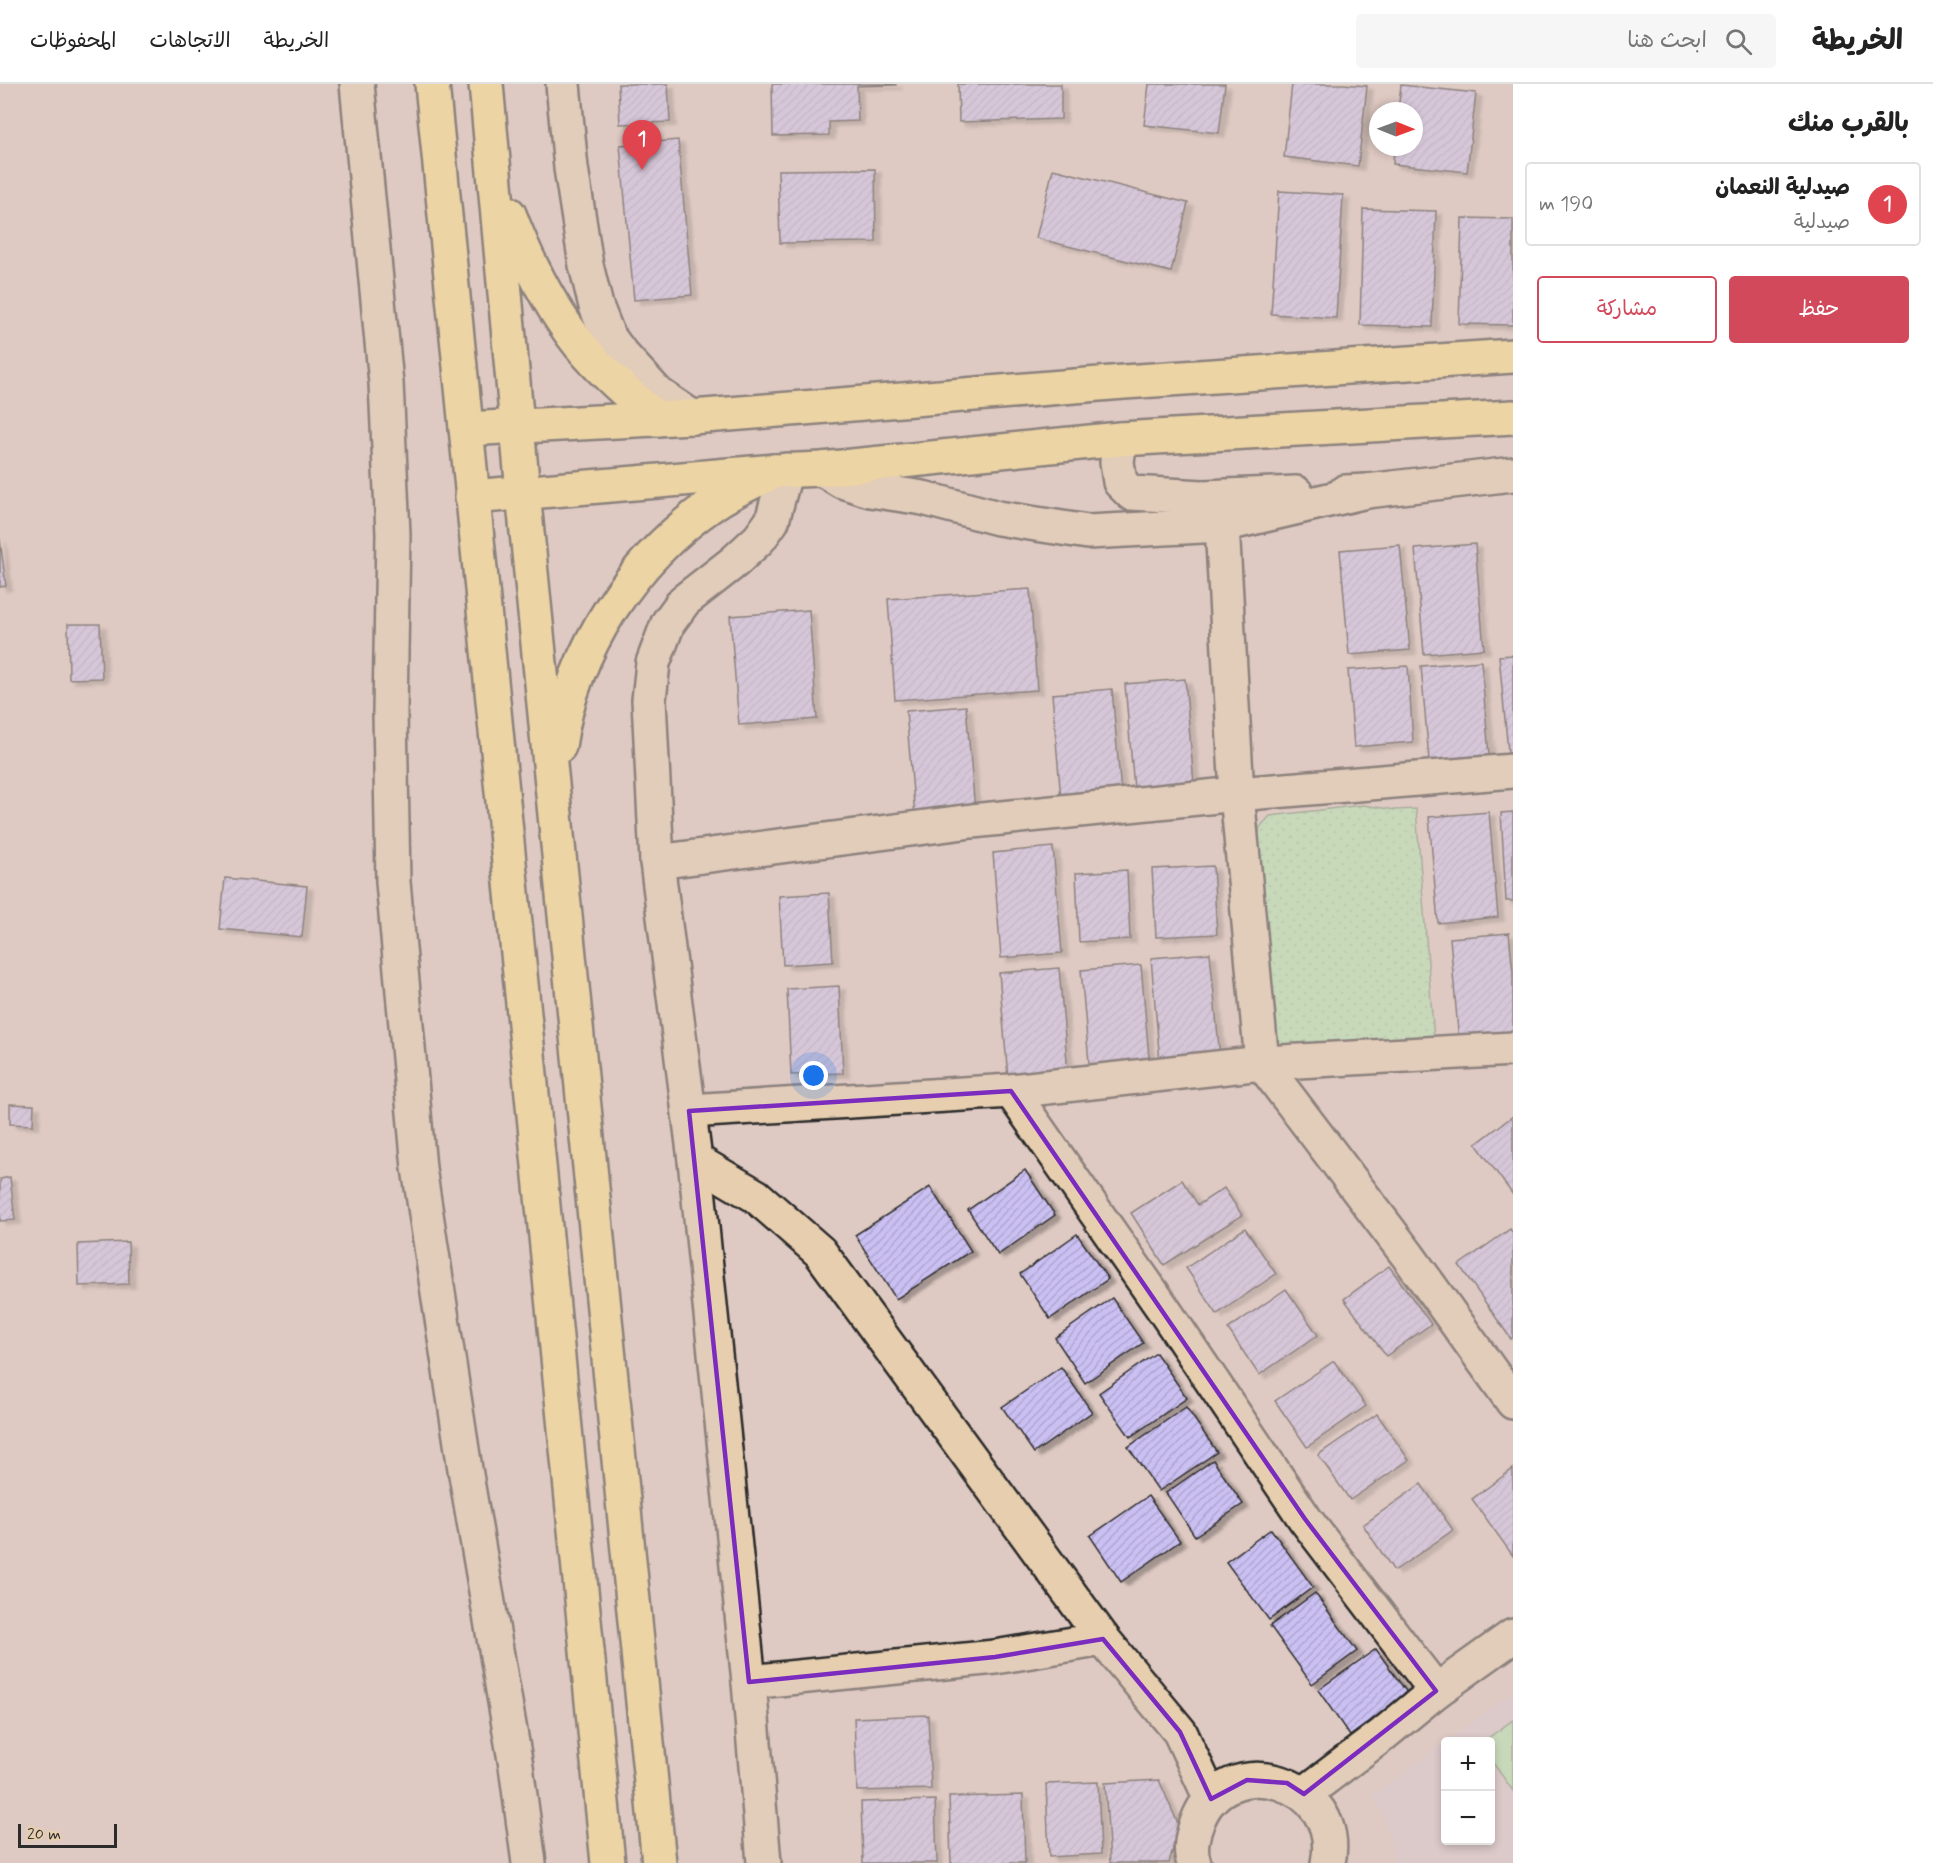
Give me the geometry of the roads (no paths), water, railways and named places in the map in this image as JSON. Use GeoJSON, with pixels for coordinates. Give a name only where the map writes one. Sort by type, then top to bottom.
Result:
{"type":"FeatureCollection","features":[{"type":"Feature","properties":{"kind":"main road"},"geometry":{"type":"LineString","coordinates":[[432,84],[608,1863]]}},
{"type":"Feature","properties":{"kind":"main road"},"geometry":{"type":"LineString","coordinates":[[486,84],[523,492],[554,786],[658,1863]]}},
{"type":"Feature","properties":{"kind":"main road"},"geometry":{"type":"LineString","coordinates":[[493,153],[513,225],[550,302],[580,345],[617,384],[658,419]]}},
{"type":"Feature","properties":{"kind":"main road"},"geometry":{"type":"LineString","coordinates":[[466,429],[692,417],[1124,382],[1513,356]]}},
{"type":"Feature","properties":{"kind":"main road"},"geometry":{"type":"LineString","coordinates":[[472,497],[781,470],[822,469],[1119,439],[1513,417]]}},
{"type":"Feature","properties":{"kind":"main road"},"geometry":{"type":"LineString","coordinates":[[554,786],[563,719],[570,698],[585,655],[618,596],[663,545],[715,502],[781,470]]}},
{"type":"Feature","properties":{"kind":"street"},"geometry":{"type":"LineString","coordinates":[[357,84],[387,383],[393,534],[390,712],[393,882],[419,1168],[465,1469],[516,1766],[529,1863]]}},
{"type":"Feature","properties":{"kind":"street"},"geometry":{"type":"LineString","coordinates":[[563,84],[571,168],[586,265],[596,306],[608,336],[622,355],[658,394],[692,417]]}},
{"type":"Feature","properties":{"kind":"street"},"geometry":{"type":"LineString","coordinates":[[1119,439],[1120,482],[1131,493],[1146,496],[1367,491],[1513,474]]}},
{"type":"Feature","properties":{"kind":"street"},"geometry":{"type":"LineString","coordinates":[[822,469],[842,481],[870,490],[923,498],[998,518],[1088,532],[1222,525],[1367,491]]}},
{"type":"Feature","properties":{"kind":"street"},"geometry":{"type":"LineString","coordinates":[[764,1863],[749,1682],[695,1160],[657,862],[649,700],[653,663],[668,623],[684,601],[759,539],[772,521],[781,470]]}},
{"type":"Feature","properties":{"kind":"street"},"geometry":{"type":"LineString","coordinates":[[1222,525],[1237,794],[1262,1063],[1409,1257],[1513,1402]]}},
{"type":"Feature","properties":{"kind":"street"},"geometry":{"type":"LineString","coordinates":[[657,862],[972,821],[1237,794],[1513,771]]}},
{"type":"Feature","properties":{"kind":"street"},"geometry":{"type":"LineString","coordinates":[[689,1111],[1011,1091],[1262,1063],[1513,1049]]}},
{"type":"Feature","properties":{"kind":"street"},"geometry":{"type":"LineString","coordinates":[[1011,1091],[1164,1310],[1305,1519],[1436,1691]]}},
{"type":"Feature","properties":{"kind":"street"},"geometry":{"type":"LineString","coordinates":[[695,1160],[756,1196],[820,1252],[1103,1639],[1180,1732],[1211,1799]]}},
{"type":"Feature","properties":{"kind":"street"},"geometry":{"type":"LineString","coordinates":[[1304,1794],[1436,1691],[1513,1636]]}},
{"type":"Feature","properties":{"kind":"street"},"geometry":{"type":"LineString","coordinates":[[749,1682],[995,1657],[1103,1639]]}},
{"type":"Feature","properties":{"kind":"street"},"geometry":{"type":"LineString","coordinates":[[1194,1863],[1191,1855],[1192,1835],[1199,1815],[1211,1799],[1227,1787],[1246,1780],[1257,1779],[1287,1784],[1304,1794],[1319,1809],[1328,1829],[1330,1852],[1328,1863]]}},
{"type":"Feature","properties":{"kind":"place","name":"صيدلية النعمان"},"geometry":{"type":"Point","coordinates":[642,170]}}]}
